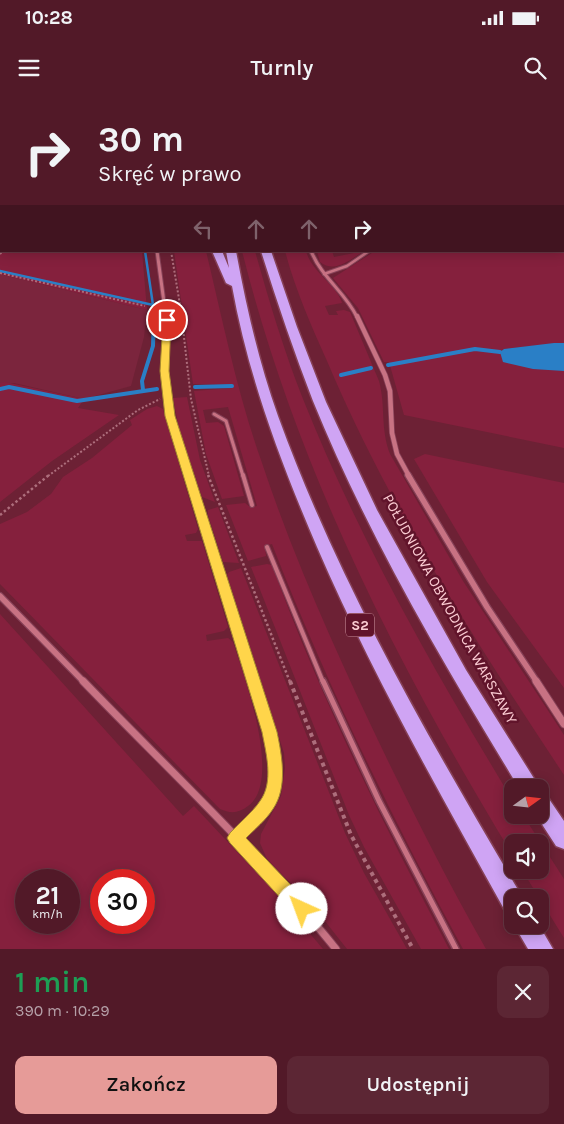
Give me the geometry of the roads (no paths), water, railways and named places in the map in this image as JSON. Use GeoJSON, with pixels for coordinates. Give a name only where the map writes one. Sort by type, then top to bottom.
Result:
{"type":"FeatureCollection","features":[{"type":"Feature","properties":{"kind":"highway"},"geometry":{"type":"LineString","coordinates":[[218,252],[240,300]]}},
{"type":"Feature","properties":{"kind":"highway","name":"S2"},"geometry":{"type":"LineString","coordinates":[[231,252],[240,300],[271,414],[302,496],[355,615],[431,760],[505,889]]}},
{"type":"Feature","properties":{"kind":"highway","name":"POŁUDNIOWA OBWODNICA WARSZAWY"},"geometry":{"type":"LineString","coordinates":[[266,252],[279,292],[320,402],[370,510],[456,667],[524,779]]}},
{"type":"Feature","properties":{"kind":"highway"},"geometry":{"type":"LineString","coordinates":[[276,252],[279,292]]}},
{"type":"Feature","properties":{"kind":"highway"},"geometry":{"type":"LineString","coordinates":[[549,816],[564,839]]}},
{"type":"Feature","properties":{"kind":"highway"},"geometry":{"type":"LineString","coordinates":[[532,934],[541,949]]}},
{"type":"Feature","properties":{"kind":"street"},"geometry":{"type":"LineString","coordinates":[[157,252],[167,320],[165,371],[167,398],[178,444],[265,718],[275,759],[276,776],[268,804],[235,838]]}},
{"type":"Feature","properties":{"kind":"street"},"geometry":{"type":"LineString","coordinates":[[311,252],[318,268],[351,304],[385,375],[390,391],[392,433],[398,454],[411,480],[487,607],[564,724]]}},
{"type":"Feature","properties":{"kind":"street"},"geometry":{"type":"LineString","coordinates":[[0,596],[235,838],[315,923],[336,949]]}},
{"type":"Feature","properties":{"kind":"lane"},"geometry":{"type":"LineString","coordinates":[[324,274],[347,266],[368,252]]}},
{"type":"Feature","properties":{"kind":"lane"},"geometry":{"type":"LineString","coordinates":[[214,414],[226,421],[252,506]]}},
{"type":"Feature","properties":{"kind":"lane"},"geometry":{"type":"LineString","coordinates":[[267,546],[326,688],[385,814],[456,949]]}},
{"type":"Feature","properties":{"kind":"water"},"geometry":{"type":"Polygon","coordinates":[[[564,343],[564,371],[533,369],[503,362],[500,352],[504,349],[564,343]]]}},
{"type":"Feature","properties":{"kind":"waterway"},"geometry":{"type":"LineString","coordinates":[[0,271],[153,305],[145,252]]}},
{"type":"Feature","properties":{"kind":"waterway"},"geometry":{"type":"LineString","coordinates":[[143,390],[142,381],[153,346],[154,316]]}},
{"type":"Feature","properties":{"kind":"waterway"},"geometry":{"type":"LineString","coordinates":[[388,365],[475,349],[500,352]]}},
{"type":"Feature","properties":{"kind":"waterway"},"geometry":{"type":"LineString","coordinates":[[341,375],[371,368]]}},
{"type":"Feature","properties":{"kind":"waterway"},"geometry":{"type":"LineString","coordinates":[[195,387],[232,386]]}},
{"type":"Feature","properties":{"kind":"waterway"},"geometry":{"type":"LineString","coordinates":[[0,389],[9,387],[77,401],[157,389]]}}]}
